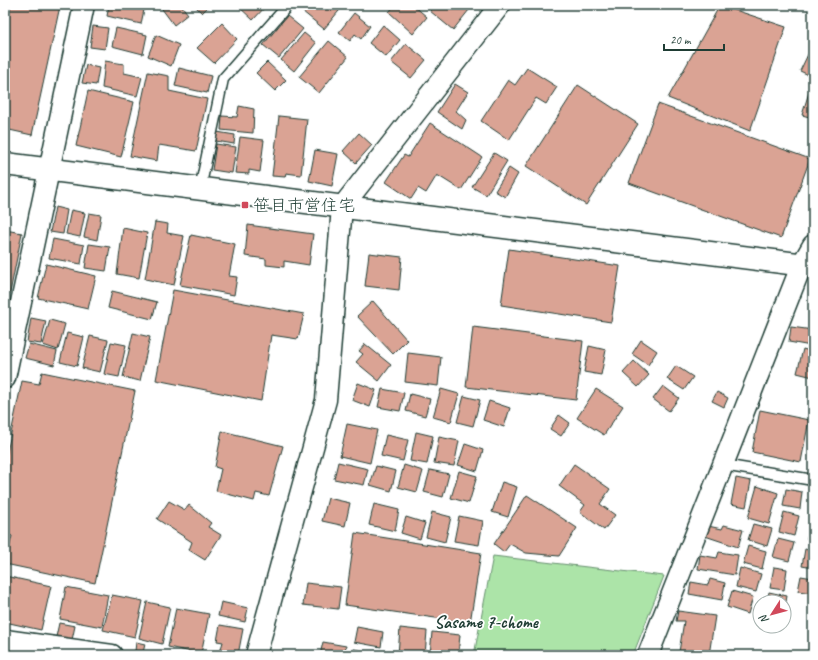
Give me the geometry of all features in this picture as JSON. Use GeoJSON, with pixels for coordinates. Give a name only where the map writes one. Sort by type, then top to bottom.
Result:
{"type":"FeatureCollection","features":[{"type":"Feature","properties":{"kind":"street"},"geometry":{"type":"LineString","coordinates":[[5,378],[84,5]]}},
{"type":"Feature","properties":{"kind":"street"},"geometry":{"type":"LineString","coordinates":[[256,655],[326,400],[342,207],[500,5]]}},
{"type":"Feature","properties":{"kind":"street"},"geometry":{"type":"LineString","coordinates":[[5,164],[808,265]]}},
{"type":"Feature","properties":{"kind":"street"},"geometry":{"type":"LineString","coordinates":[[648,655],[723,465],[808,265],[813,245]]}},
{"type":"Feature","properties":{"kind":"street"},"geometry":{"type":"LineString","coordinates":[[5,640],[112,655]]}},
{"type":"Feature","properties":{"kind":"lane"},"geometry":{"type":"LineString","coordinates":[[200,189],[223,79],[288,5]]}},
{"type":"Feature","properties":{"kind":"lane"},"geometry":{"type":"LineString","coordinates":[[723,465],[813,480]]}},
{"type":"Feature","properties":{"kind":"green space"},"geometry":{"type":"Polygon","coordinates":[[[493,556],[664,576],[633,655],[474,655],[493,556]]]}},
{"type":"Feature","properties":{"kind":"building"},"geometry":{"type":"Polygon","coordinates":[[[13,5],[60,6],[32,135],[5,129],[5,49],[8,30],[5,30],[5,15],[13,5]]]}},
{"type":"Feature","properties":{"kind":"building"},"geometry":{"type":"Polygon","coordinates":[[[109,5],[145,5],[141,24],[107,16],[109,5]]]}},
{"type":"Feature","properties":{"kind":"building"},"geometry":{"type":"Polygon","coordinates":[[[159,5],[181,5],[188,14],[174,25],[159,5]]]}},
{"type":"Feature","properties":{"kind":"building"},"geometry":{"type":"Polygon","coordinates":[[[194,5],[210,5],[202,13],[194,5]]]}},
{"type":"Feature","properties":{"kind":"building"},"geometry":{"type":"Polygon","coordinates":[[[237,5],[267,5],[253,20],[237,5]]]}},
{"type":"Feature","properties":{"kind":"building"},"geometry":{"type":"Polygon","coordinates":[[[299,5],[343,6],[324,29],[297,7],[299,5]]]}},
{"type":"Feature","properties":{"kind":"building"},"geometry":{"type":"Polygon","coordinates":[[[395,5],[413,5],[427,17],[413,34],[389,12],[395,5]]]}},
{"type":"Feature","properties":{"kind":"building"},"geometry":{"type":"Polygon","coordinates":[[[435,5],[462,5],[469,10],[453,30],[430,11],[435,5]]]}},
{"type":"Feature","properties":{"kind":"building"},"geometry":{"type":"Polygon","coordinates":[[[720,5],[786,27],[750,131],[668,98],[720,5]]]}},
{"type":"Feature","properties":{"kind":"building"},"geometry":{"type":"Polygon","coordinates":[[[354,13],[370,26],[361,39],[355,34],[350,41],[339,32],[354,13]]]}},
{"type":"Feature","properties":{"kind":"building"},"geometry":{"type":"Polygon","coordinates":[[[287,16],[303,29],[279,58],[263,45],[287,16]]]}},
{"type":"Feature","properties":{"kind":"building"},"geometry":{"type":"Polygon","coordinates":[[[222,23],[237,39],[214,63],[197,48],[222,23]]]}},
{"type":"Feature","properties":{"kind":"building"},"geometry":{"type":"Polygon","coordinates":[[[383,25],[400,40],[386,57],[369,43],[383,25]]]}},
{"type":"Feature","properties":{"kind":"building"},"geometry":{"type":"Polygon","coordinates":[[[93,26],[108,28],[105,49],[90,47],[93,26]]]}},
{"type":"Feature","properties":{"kind":"building"},"geometry":{"type":"Polygon","coordinates":[[[116,28],[147,35],[143,54],[112,46],[116,28]]]}},
{"type":"Feature","properties":{"kind":"building"},"geometry":{"type":"Polygon","coordinates":[[[304,33],[316,43],[294,71],[281,60],[304,33]]]}},
{"type":"Feature","properties":{"kind":"building"},"geometry":{"type":"Polygon","coordinates":[[[156,35],[179,45],[171,66],[148,56],[156,35]]]}},
{"type":"Feature","properties":{"kind":"building"},"geometry":{"type":"Polygon","coordinates":[[[329,41],[348,57],[319,93],[299,77],[329,41]]]}},
{"type":"Feature","properties":{"kind":"building"},"geometry":{"type":"Polygon","coordinates":[[[406,44],[426,60],[411,78],[391,62],[406,44]]]}},
{"type":"Feature","properties":{"kind":"building"},"geometry":{"type":"Polygon","coordinates":[[[813,44],[813,77],[800,71],[813,44]]]}},
{"type":"Feature","properties":{"kind":"building"},"geometry":{"type":"Polygon","coordinates":[[[105,61],[124,64],[124,73],[142,77],[137,96],[102,88],[105,61]]]}},
{"type":"Feature","properties":{"kind":"building"},"geometry":{"type":"Polygon","coordinates":[[[267,62],[286,80],[275,91],[256,73],[267,62]]]}},
{"type":"Feature","properties":{"kind":"building"},"geometry":{"type":"Polygon","coordinates":[[[86,65],[99,68],[96,85],[82,83],[86,65]]]}},
{"type":"Feature","properties":{"kind":"building"},"geometry":{"type":"Polygon","coordinates":[[[179,68],[211,76],[207,93],[175,86],[179,68]]]}},
{"type":"Feature","properties":{"kind":"building"},"geometry":{"type":"Polygon","coordinates":[[[527,68],[557,87],[546,104],[536,98],[509,140],[481,121],[508,80],[515,85],[527,68]]]}},
{"type":"Feature","properties":{"kind":"building"},"geometry":{"type":"Polygon","coordinates":[[[148,72],[169,76],[169,91],[207,99],[196,151],[159,145],[157,161],[130,156],[148,72]]]}},
{"type":"Feature","properties":{"kind":"building"},"geometry":{"type":"Polygon","coordinates":[[[455,84],[468,92],[456,111],[466,120],[462,129],[437,112],[455,84]]]}},
{"type":"Feature","properties":{"kind":"building"},"geometry":{"type":"Polygon","coordinates":[[[578,85],[638,124],[586,205],[526,166],[578,85]]]}},
{"type":"Feature","properties":{"kind":"building"},"geometry":{"type":"Polygon","coordinates":[[[810,89],[813,90],[813,118],[802,115],[810,89]]]}},
{"type":"Feature","properties":{"kind":"building"},"geometry":{"type":"Polygon","coordinates":[[[88,91],[134,102],[121,157],[76,146],[88,91]]]}},
{"type":"Feature","properties":{"kind":"building"},"geometry":{"type":"Polygon","coordinates":[[[658,104],[810,159],[781,238],[629,183],[658,104]]]}},
{"type":"Feature","properties":{"kind":"building"},"geometry":{"type":"Polygon","coordinates":[[[239,106],[254,109],[253,133],[221,130],[222,116],[237,117],[239,106]]]}},
{"type":"Feature","properties":{"kind":"building"},"geometry":{"type":"Polygon","coordinates":[[[279,116],[307,119],[301,175],[286,173],[285,177],[272,176],[279,116]]]}},
{"type":"Feature","properties":{"kind":"building"},"geometry":{"type":"Polygon","coordinates":[[[430,123],[482,157],[461,190],[437,175],[426,193],[418,188],[411,199],[386,182],[404,155],[408,157],[430,123]]]}},
{"type":"Feature","properties":{"kind":"building"},"geometry":{"type":"Polygon","coordinates":[[[217,132],[235,135],[234,144],[216,141],[217,132]]]}},
{"type":"Feature","properties":{"kind":"building"},"geometry":{"type":"Polygon","coordinates":[[[359,133],[372,145],[356,163],[343,151],[359,133]]]}},
{"type":"Feature","properties":{"kind":"building"},"geometry":{"type":"Polygon","coordinates":[[[240,137],[264,140],[260,172],[249,170],[249,174],[235,173],[240,137]]]}},
{"type":"Feature","properties":{"kind":"building"},"geometry":{"type":"Polygon","coordinates":[[[216,144],[236,147],[232,173],[212,170],[216,144]]]}},
{"type":"Feature","properties":{"kind":"building"},"geometry":{"type":"Polygon","coordinates":[[[315,150],[338,154],[332,186],[309,181],[315,150]]]}},
{"type":"Feature","properties":{"kind":"building"},"geometry":{"type":"Polygon","coordinates":[[[494,153],[507,161],[486,195],[472,187],[494,153]]]}},
{"type":"Feature","properties":{"kind":"building"},"geometry":{"type":"Polygon","coordinates":[[[813,166],[813,176],[810,175],[813,166]]]}},
{"type":"Feature","properties":{"kind":"building"},"geometry":{"type":"Polygon","coordinates":[[[509,168],[518,174],[505,197],[495,191],[509,168]]]}},
{"type":"Feature","properties":{"kind":"building"},"geometry":{"type":"Polygon","coordinates":[[[55,207],[67,210],[63,234],[50,232],[55,207]]]}},
{"type":"Feature","properties":{"kind":"building"},"geometry":{"type":"Polygon","coordinates":[[[71,210],[85,213],[80,237],[66,234],[71,210]]]}},
{"type":"Feature","properties":{"kind":"building"},"geometry":{"type":"Polygon","coordinates":[[[89,213],[101,215],[97,240],[84,237],[89,213]]]}},
{"type":"Feature","properties":{"kind":"building"},"geometry":{"type":"Polygon","coordinates":[[[155,222],[168,224],[167,233],[184,236],[174,285],[145,279],[155,222]]]}},
{"type":"Feature","properties":{"kind":"building"},"geometry":{"type":"Polygon","coordinates":[[[248,225],[313,234],[309,265],[284,261],[284,267],[266,265],[266,259],[245,256],[248,225]]]}},
{"type":"Feature","properties":{"kind":"building"},"geometry":{"type":"Polygon","coordinates":[[[123,228],[147,233],[139,278],[117,274],[123,228]]]}},
{"type":"Feature","properties":{"kind":"building"},"geometry":{"type":"Polygon","coordinates":[[[5,230],[22,233],[5,317],[5,230]]]}},
{"type":"Feature","properties":{"kind":"building"},"geometry":{"type":"Polygon","coordinates":[[[191,235],[235,244],[229,276],[237,277],[234,295],[180,285],[191,235]]]}},
{"type":"Feature","properties":{"kind":"building"},"geometry":{"type":"Polygon","coordinates":[[[53,239],[84,245],[81,264],[49,258],[53,239]]]}},
{"type":"Feature","properties":{"kind":"building"},"geometry":{"type":"Polygon","coordinates":[[[89,244],[110,247],[106,271],[85,268],[89,244]]]}},
{"type":"Feature","properties":{"kind":"building"},"geometry":{"type":"Polygon","coordinates":[[[509,249],[620,266],[611,322],[501,305],[509,249]]]}},
{"type":"Feature","properties":{"kind":"building"},"geometry":{"type":"Polygon","coordinates":[[[369,253],[402,257],[399,290],[365,286],[369,253]]]}},
{"type":"Feature","properties":{"kind":"building"},"geometry":{"type":"Polygon","coordinates":[[[46,264],[96,276],[88,309],[38,298],[46,264]]]}},
{"type":"Feature","properties":{"kind":"building"},"geometry":{"type":"Polygon","coordinates":[[[173,290],[304,314],[298,339],[271,335],[261,401],[156,380],[173,290]]]}},
{"type":"Feature","properties":{"kind":"building"},"geometry":{"type":"Polygon","coordinates":[[[112,291],[157,302],[152,319],[108,308],[112,291]]]}},
{"type":"Feature","properties":{"kind":"building"},"geometry":{"type":"Polygon","coordinates":[[[373,301],[407,340],[393,354],[357,316],[373,301]]]}},
{"type":"Feature","properties":{"kind":"building"},"geometry":{"type":"Polygon","coordinates":[[[31,318],[46,321],[41,344],[27,342],[31,318]]]}},
{"type":"Feature","properties":{"kind":"building"},"geometry":{"type":"Polygon","coordinates":[[[50,320],[65,324],[58,350],[43,345],[50,320]]]}},
{"type":"Feature","properties":{"kind":"building"},"geometry":{"type":"Polygon","coordinates":[[[473,327],[583,341],[576,400],[466,387],[473,327]]]}},
{"type":"Feature","properties":{"kind":"building"},"geometry":{"type":"Polygon","coordinates":[[[791,327],[813,330],[811,346],[789,342],[791,327]]]}},
{"type":"Feature","properties":{"kind":"building"},"geometry":{"type":"Polygon","coordinates":[[[67,333],[84,337],[77,366],[60,362],[67,333]]]}},
{"type":"Feature","properties":{"kind":"building"},"geometry":{"type":"Polygon","coordinates":[[[133,333],[150,337],[140,381],[123,377],[133,333]]]}},
{"type":"Feature","properties":{"kind":"building"},"geometry":{"type":"Polygon","coordinates":[[[90,336],[108,340],[100,372],[82,368],[90,336]]]}},
{"type":"Feature","properties":{"kind":"building"},"geometry":{"type":"Polygon","coordinates":[[[641,340],[657,351],[648,365],[632,354],[641,340]]]}},
{"type":"Feature","properties":{"kind":"building"},"geometry":{"type":"Polygon","coordinates":[[[111,342],[126,345],[119,377],[104,374],[111,342]]]}},
{"type":"Feature","properties":{"kind":"building"},"geometry":{"type":"Polygon","coordinates":[[[29,344],[57,351],[54,365],[25,358],[29,344]]]}},
{"type":"Feature","properties":{"kind":"building"},"geometry":{"type":"Polygon","coordinates":[[[365,344],[391,365],[379,381],[356,362],[363,354],[359,351],[365,344]]]}},
{"type":"Feature","properties":{"kind":"building"},"geometry":{"type":"Polygon","coordinates":[[[589,346],[606,350],[601,375],[584,372],[589,346]]]}},
{"type":"Feature","properties":{"kind":"building"},"geometry":{"type":"Polygon","coordinates":[[[803,349],[813,352],[813,377],[797,373],[803,349]]]}},
{"type":"Feature","properties":{"kind":"building"},"geometry":{"type":"Polygon","coordinates":[[[408,353],[441,357],[438,386],[405,382],[408,353]]]}},
{"type":"Feature","properties":{"kind":"building"},"geometry":{"type":"Polygon","coordinates":[[[634,361],[649,375],[638,387],[623,373],[634,361]]]}},
{"type":"Feature","properties":{"kind":"building"},"geometry":{"type":"Polygon","coordinates":[[[676,366],[693,377],[684,390],[667,379],[676,366]]]}},
{"type":"Feature","properties":{"kind":"building"},"geometry":{"type":"Polygon","coordinates":[[[42,372],[135,391],[95,583],[5,564],[12,536],[5,534],[5,462],[22,381],[39,384],[42,372]]]}},
{"type":"Feature","properties":{"kind":"building"},"geometry":{"type":"Polygon","coordinates":[[[358,383],[376,390],[370,407],[352,400],[358,383]]]}},
{"type":"Feature","properties":{"kind":"building"},"geometry":{"type":"Polygon","coordinates":[[[663,386],[679,398],[669,411],[653,399],[663,386]]]}},
{"type":"Feature","properties":{"kind":"building"},"geometry":{"type":"Polygon","coordinates":[[[382,389],[404,393],[400,411],[378,407],[382,389]]]}},
{"type":"Feature","properties":{"kind":"building"},"geometry":{"type":"Polygon","coordinates":[[[441,389],[459,394],[451,422],[433,417],[441,389]]]}},
{"type":"Feature","properties":{"kind":"building"},"geometry":{"type":"Polygon","coordinates":[[[596,389],[623,406],[604,435],[577,418],[596,389]]]}},
{"type":"Feature","properties":{"kind":"building"},"geometry":{"type":"Polygon","coordinates":[[[717,392],[728,398],[724,407],[712,401],[717,392]]]}},
{"type":"Feature","properties":{"kind":"building"},"geometry":{"type":"Polygon","coordinates":[[[410,394],[430,399],[425,416],[406,411],[410,394]]]}},
{"type":"Feature","properties":{"kind":"building"},"geometry":{"type":"Polygon","coordinates":[[[464,396],[480,400],[473,426],[457,422],[464,396]]]}},
{"type":"Feature","properties":{"kind":"building"},"geometry":{"type":"Polygon","coordinates":[[[489,401],[510,408],[504,427],[483,420],[489,401]]]}},
{"type":"Feature","properties":{"kind":"building"},"geometry":{"type":"Polygon","coordinates":[[[760,410],[809,420],[801,462],[752,452],[760,410]]]}},
{"type":"Feature","properties":{"kind":"building"},"geometry":{"type":"Polygon","coordinates":[[[559,415],[570,423],[561,436],[550,429],[559,415]]]}},
{"type":"Feature","properties":{"kind":"building"},"geometry":{"type":"Polygon","coordinates":[[[347,424],[377,430],[370,463],[340,456],[347,424]]]}},
{"type":"Feature","properties":{"kind":"building"},"geometry":{"type":"Polygon","coordinates":[[[222,431],[283,446],[269,496],[256,493],[254,501],[216,491],[221,469],[215,467],[222,431]]]}},
{"type":"Feature","properties":{"kind":"building"},"geometry":{"type":"Polygon","coordinates":[[[416,432],[433,436],[427,464],[410,461],[416,432]]]}},
{"type":"Feature","properties":{"kind":"building"},"geometry":{"type":"Polygon","coordinates":[[[386,435],[408,440],[403,461],[381,456],[386,435]]]}},
{"type":"Feature","properties":{"kind":"building"},"geometry":{"type":"Polygon","coordinates":[[[439,437],[459,441],[454,466],[434,463],[439,437]]]}},
{"type":"Feature","properties":{"kind":"building"},"geometry":{"type":"Polygon","coordinates":[[[465,444],[483,450],[477,471],[458,465],[465,444]]]}},
{"type":"Feature","properties":{"kind":"building"},"geometry":{"type":"Polygon","coordinates":[[[338,462],[368,469],[364,485],[334,479],[338,462]]]}},
{"type":"Feature","properties":{"kind":"building"},"geometry":{"type":"Polygon","coordinates":[[[574,464],[610,489],[600,504],[615,515],[604,530],[580,512],[585,505],[559,486],[574,464]]]}},
{"type":"Feature","properties":{"kind":"building"},"geometry":{"type":"Polygon","coordinates":[[[404,465],[423,471],[417,492],[398,487],[404,465]]]}},
{"type":"Feature","properties":{"kind":"building"},"geometry":{"type":"Polygon","coordinates":[[[376,466],[396,471],[391,491],[370,485],[376,466]]]}},
{"type":"Feature","properties":{"kind":"building"},"geometry":{"type":"Polygon","coordinates":[[[430,470],[449,474],[443,497],[424,492],[430,470]]]}},
{"type":"Feature","properties":{"kind":"building"},"geometry":{"type":"Polygon","coordinates":[[[459,471],[477,476],[469,503],[451,498],[459,471]]]}},
{"type":"Feature","properties":{"kind":"building"},"geometry":{"type":"Polygon","coordinates":[[[736,478],[751,481],[746,507],[731,504],[736,478]]]}},
{"type":"Feature","properties":{"kind":"building"},"geometry":{"type":"Polygon","coordinates":[[[502,482],[517,487],[508,517],[492,512],[502,482]]]}},
{"type":"Feature","properties":{"kind":"building"},"geometry":{"type":"Polygon","coordinates":[[[757,486],[778,493],[769,524],[748,518],[757,486]]]}},
{"type":"Feature","properties":{"kind":"building"},"geometry":{"type":"Polygon","coordinates":[[[786,489],[802,492],[800,509],[783,506],[786,489]]]}},
{"type":"Feature","properties":{"kind":"building"},"geometry":{"type":"Polygon","coordinates":[[[527,495],[577,528],[559,556],[526,553],[510,544],[504,552],[494,544],[527,495]]]}},
{"type":"Feature","properties":{"kind":"building"},"geometry":{"type":"Polygon","coordinates":[[[328,498],[350,503],[345,526],[322,521],[328,498]]]}},
{"type":"Feature","properties":{"kind":"building"},"geometry":{"type":"Polygon","coordinates":[[[169,501],[185,510],[189,505],[211,523],[208,527],[221,535],[205,560],[189,550],[192,542],[157,519],[169,501]]]}},
{"type":"Feature","properties":{"kind":"building"},"geometry":{"type":"Polygon","coordinates":[[[374,504],[399,510],[395,531],[369,525],[374,504]]]}},
{"type":"Feature","properties":{"kind":"building"},"geometry":{"type":"Polygon","coordinates":[[[432,512],[451,517],[445,542],[426,537],[432,512]]]}},
{"type":"Feature","properties":{"kind":"building"},"geometry":{"type":"Polygon","coordinates":[[[784,512],[799,516],[794,536],[779,532],[784,512]]]}},
{"type":"Feature","properties":{"kind":"building"},"geometry":{"type":"Polygon","coordinates":[[[459,516],[483,521],[479,545],[454,541],[459,516]]]}},
{"type":"Feature","properties":{"kind":"building"},"geometry":{"type":"Polygon","coordinates":[[[406,517],[425,523],[420,539],[401,533],[406,517]]]}},
{"type":"Feature","properties":{"kind":"building"},"geometry":{"type":"Polygon","coordinates":[[[809,521],[813,522],[813,540],[807,539],[809,521]]]}},
{"type":"Feature","properties":{"kind":"building"},"geometry":{"type":"Polygon","coordinates":[[[753,524],[772,529],[767,546],[748,540],[753,524]]]}},
{"type":"Feature","properties":{"kind":"building"},"geometry":{"type":"Polygon","coordinates":[[[724,525],[743,530],[738,547],[705,536],[708,526],[722,529],[724,525]]]}},
{"type":"Feature","properties":{"kind":"building"},"geometry":{"type":"Polygon","coordinates":[[[355,533],[481,553],[470,623],[345,605],[355,533]]]}},
{"type":"Feature","properties":{"kind":"building"},"geometry":{"type":"Polygon","coordinates":[[[778,539],[794,543],[789,561],[773,557],[778,539]]]}},
{"type":"Feature","properties":{"kind":"building"},"geometry":{"type":"Polygon","coordinates":[[[748,546],[766,551],[762,569],[743,564],[748,546]]]}},
{"type":"Feature","properties":{"kind":"building"},"geometry":{"type":"Polygon","coordinates":[[[805,549],[813,551],[813,568],[802,566],[805,549]]]}},
{"type":"Feature","properties":{"kind":"building"},"geometry":{"type":"Polygon","coordinates":[[[719,552],[738,555],[735,575],[698,569],[700,555],[717,558],[719,552]]]}},
{"type":"Feature","properties":{"kind":"building"},"geometry":{"type":"Polygon","coordinates":[[[774,567],[787,569],[784,590],[770,588],[774,567]]]}},
{"type":"Feature","properties":{"kind":"building"},"geometry":{"type":"Polygon","coordinates":[[[740,568],[761,574],[756,592],[736,587],[740,568]]]}},
{"type":"Feature","properties":{"kind":"building"},"geometry":{"type":"Polygon","coordinates":[[[5,576],[51,586],[41,630],[5,622],[5,576]]]}},
{"type":"Feature","properties":{"kind":"building"},"geometry":{"type":"Polygon","coordinates":[[[801,576],[813,578],[813,593],[798,591],[801,576]]]}},
{"type":"Feature","properties":{"kind":"building"},"geometry":{"type":"Polygon","coordinates":[[[710,579],[725,583],[722,600],[689,594],[691,582],[708,585],[710,579]]]}},
{"type":"Feature","properties":{"kind":"building"},"geometry":{"type":"Polygon","coordinates":[[[306,583],[341,587],[338,609],[303,605],[306,583]]]}},
{"type":"Feature","properties":{"kind":"building"},"geometry":{"type":"Polygon","coordinates":[[[66,587],[108,595],[102,627],[60,619],[66,587]]]}},
{"type":"Feature","properties":{"kind":"building"},"geometry":{"type":"Polygon","coordinates":[[[732,591],[752,597],[748,614],[727,607],[732,591]]]}},
{"type":"Feature","properties":{"kind":"building"},"geometry":{"type":"Polygon","coordinates":[[[112,595],[143,601],[135,637],[103,630],[112,595]]]}},
{"type":"Feature","properties":{"kind":"building"},"geometry":{"type":"Polygon","coordinates":[[[147,602],[170,607],[162,644],[139,638],[147,602]]]}},
{"type":"Feature","properties":{"kind":"building"},"geometry":{"type":"Polygon","coordinates":[[[221,602],[248,608],[245,622],[218,616],[221,602]]]}},
{"type":"Feature","properties":{"kind":"building"},"geometry":{"type":"Polygon","coordinates":[[[176,608],[209,614],[201,654],[168,647],[176,608]]]}},
{"type":"Feature","properties":{"kind":"building"},"geometry":{"type":"Polygon","coordinates":[[[678,611],[715,616],[709,655],[693,655],[679,652],[684,621],[676,621],[678,611]]]}},
{"type":"Feature","properties":{"kind":"building"},"geometry":{"type":"Polygon","coordinates":[[[59,623],[75,626],[72,640],[56,637],[59,623]]]}},
{"type":"Feature","properties":{"kind":"building"},"geometry":{"type":"Polygon","coordinates":[[[220,625],[243,629],[238,655],[219,655],[223,642],[217,641],[220,625]]]}},
{"type":"Feature","properties":{"kind":"building"},"geometry":{"type":"Polygon","coordinates":[[[357,627],[383,632],[381,647],[354,642],[357,627]]]}},
{"type":"Feature","properties":{"kind":"building"},"geometry":{"type":"Polygon","coordinates":[[[400,628],[427,631],[425,655],[398,655],[400,628]]]}},
{"type":"Feature","properties":{"kind":"building"},"geometry":{"type":"Polygon","coordinates":[[[432,632],[460,635],[458,655],[430,655],[432,632]]]}},
{"type":"Feature","properties":{"kind":"building"},"geometry":{"type":"Polygon","coordinates":[[[136,642],[145,644],[143,653],[135,651],[136,642]]]}},
{"type":"Feature","properties":{"kind":"building"},"geometry":{"type":"Polygon","coordinates":[[[323,642],[346,646],[344,655],[320,655],[323,642]]]}},
{"type":"Feature","properties":{"kind":"building"},"geometry":{"type":"Polygon","coordinates":[[[354,649],[379,654],[353,655],[354,649]]]}},
{"type":"Feature","properties":{"kind":"place","name":"笹目市営住宅"},"geometry":{"type":"Point","coordinates":[245,205]}},
{"type":"Feature","properties":{"kind":"district","name":"Sasame 7-chome"},"geometry":{"type":"Point","coordinates":[486,622]}}]}
